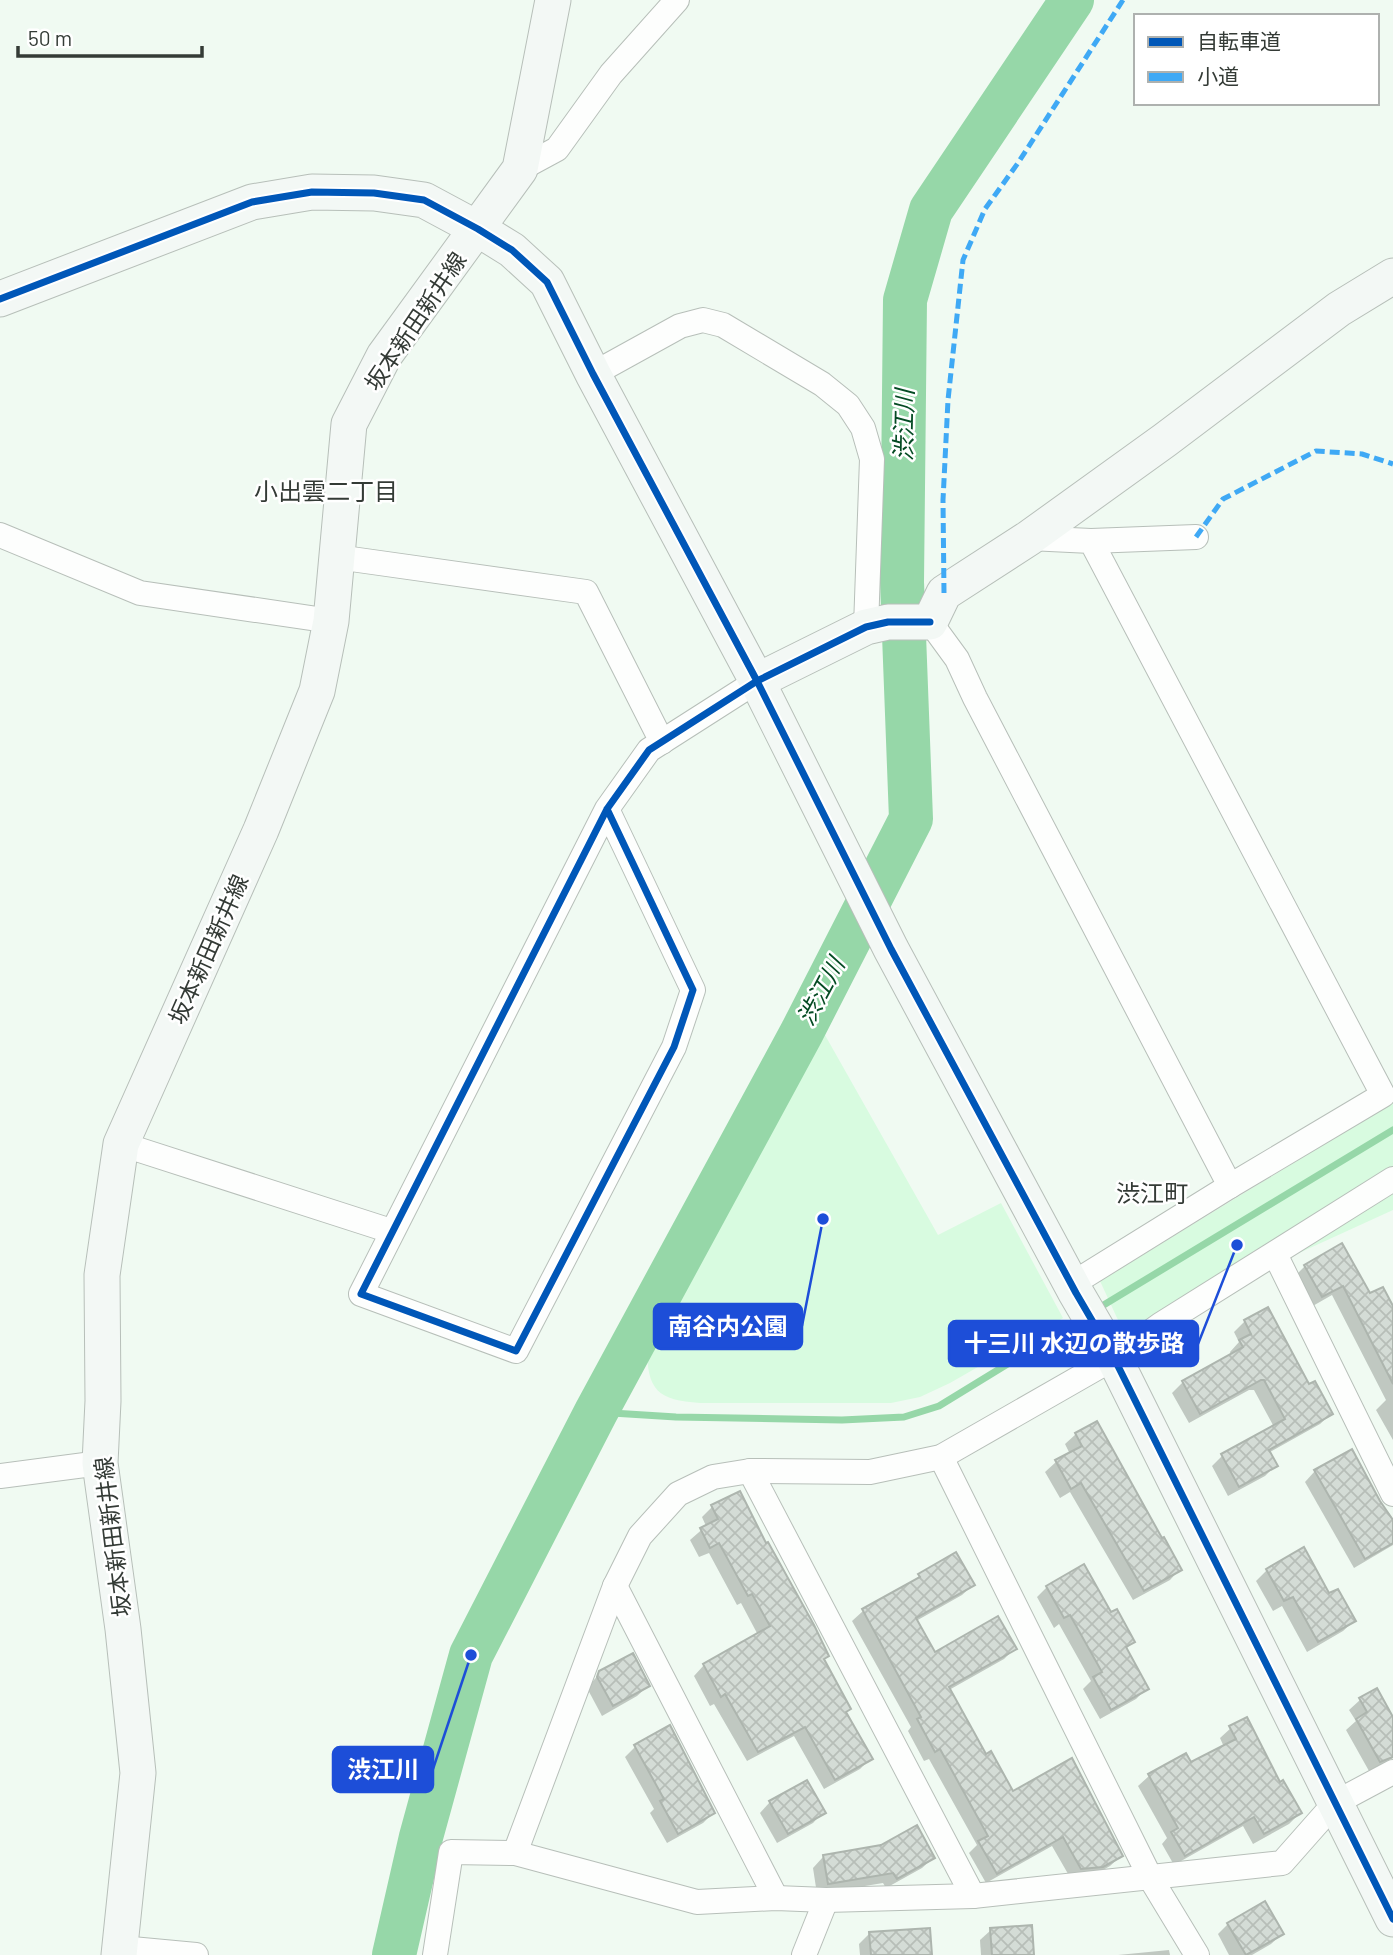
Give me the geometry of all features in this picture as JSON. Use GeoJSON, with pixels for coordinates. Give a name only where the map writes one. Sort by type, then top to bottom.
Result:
{"type":"FeatureCollection","features":[{"type":"Feature","properties":{"kind":"street","name":"坂本新田新井線"},"geometry":{"type":"LineString","coordinates":[[120,1952],[138,1773],[123,1629],[100,1463],[103,1401],[102,1275],[121,1144],[267,817],[317,691],[331,621],[349,424],[384,356],[520,169],[553,0]]}},
{"type":"Feature","properties":{"kind":"street"},"geometry":{"type":"LineString","coordinates":[[520,169],[557,149],[611,74],[677,0]]}},
{"type":"Feature","properties":{"kind":"street"},"geometry":{"type":"LineString","coordinates":[[0,299],[252,202],[312,192],[373,193],[424,200],[512,250],[547,282],[593,374],[757,681],[891,949],[1109,1349],[1393,1919]]}},
{"type":"Feature","properties":{"kind":"street"},"geometry":{"type":"LineString","coordinates":[[930,622],[944,593],[1029,538],[1339,309],[1393,276]]}},
{"type":"Feature","properties":{"kind":"street"},"geometry":{"type":"LineString","coordinates":[[593,374],[680,326],[704,320],[734,331],[822,384],[848,405],[863,428],[872,459],[877,624]]}},
{"type":"Feature","properties":{"kind":"street"},"geometry":{"type":"LineString","coordinates":[[0,535],[141,593],[331,621]]}},
{"type":"Feature","properties":{"kind":"street"},"geometry":{"type":"LineString","coordinates":[[1029,538],[1091,541],[1196,537]]}},
{"type":"Feature","properties":{"kind":"street"},"geometry":{"type":"LineString","coordinates":[[1074,1289],[1230,1186],[1383,1095],[1091,541]]}},
{"type":"Feature","properties":{"kind":"street"},"geometry":{"type":"LineString","coordinates":[[337,557],[586,592],[662,742]]}},
{"type":"Feature","properties":{"kind":"street"},"geometry":{"type":"LineString","coordinates":[[607,809],[692,990],[674,1047],[516,1351],[361,1294],[607,809],[649,750],[757,681],[877,624],[930,622]]}},
{"type":"Feature","properties":{"kind":"street"},"geometry":{"type":"LineString","coordinates":[[930,622],[957,659],[1230,1186]]}},
{"type":"Feature","properties":{"kind":"street"},"geometry":{"type":"LineString","coordinates":[[121,1144],[391,1231]]}},
{"type":"Feature","properties":{"kind":"street"},"geometry":{"type":"LineString","coordinates":[[515,1853],[615,1586],[640,1536],[678,1494],[713,1477],[750,1471],[870,1472],[941,1457],[1109,1349],[1160,1325],[1393,1180]]}},
{"type":"Feature","properties":{"kind":"street"},"geometry":{"type":"LineString","coordinates":[[1275,1254],[1393,1494]]}},
{"type":"Feature","properties":{"kind":"street"},"geometry":{"type":"LineString","coordinates":[[941,1457],[1152,1879],[1198,1955]]}},
{"type":"Feature","properties":{"kind":"street"},"geometry":{"type":"LineString","coordinates":[[0,1476],[100,1463]]}},
{"type":"Feature","properties":{"kind":"street"},"geometry":{"type":"LineString","coordinates":[[750,1471],[973,1896]]}},
{"type":"Feature","properties":{"kind":"street"},"geometry":{"type":"LineString","coordinates":[[615,1586],[776,1898]]}},
{"type":"Feature","properties":{"kind":"street"},"geometry":{"type":"LineString","coordinates":[[435,1955],[451,1852],[515,1853],[697,1902],[776,1898],[826,1900],[973,1896],[1152,1879],[1282,1863],[1335,1803],[1393,1772]]}},
{"type":"Feature","properties":{"kind":"street"},"geometry":{"type":"LineString","coordinates":[[804,1955],[826,1900]]}},
{"type":"Feature","properties":{"kind":"street"},"geometry":{"type":"LineString","coordinates":[[120,1952],[196,1955]]}},
{"type":"Feature","properties":{"kind":"green space"},"geometry":{"type":"Polygon","coordinates":[[[821,1028],[938,1235],[1001,1203],[1063,1318],[950,1383],[920,1397],[891,1403],[700,1403],[665,1396],[658,1390],[649,1374],[647,1347],[821,1028]]]}},
{"type":"Feature","properties":{"kind":"green space"},"geometry":{"type":"Polygon","coordinates":[[[1393,1102],[1393,1210],[1124,1333],[1100,1281],[1393,1102]]]}},
{"type":"Feature","properties":{"kind":"building"},"geometry":{"type":"Polygon","coordinates":[[[1342,1243],[1370,1293],[1383,1287],[1393,1306],[1393,1384],[1343,1286],[1322,1297],[1304,1265],[1342,1243]]]}},
{"type":"Feature","properties":{"kind":"building"},"geometry":{"type":"Polygon","coordinates":[[[1268,1307],[1309,1384],[1315,1381],[1333,1414],[1269,1450],[1278,1466],[1239,1487],[1221,1454],[1285,1419],[1264,1380],[1200,1414],[1182,1381],[1243,1347],[1239,1340],[1251,1334],[1244,1320],[1268,1307]]]}},
{"type":"Feature","properties":{"kind":"building"},"geometry":{"type":"Polygon","coordinates":[[[1097,1421],[1182,1570],[1144,1591],[1081,1483],[1071,1489],[1055,1460],[1082,1446],[1075,1433],[1097,1421]]]}},
{"type":"Feature","properties":{"kind":"building"},"geometry":{"type":"Polygon","coordinates":[[[1352,1449],[1393,1520],[1393,1543],[1365,1559],[1314,1470],[1352,1449]]]}},
{"type":"Feature","properties":{"kind":"building"},"geometry":{"type":"Polygon","coordinates":[[[740,1491],[766,1543],[768,1542],[814,1625],[829,1656],[824,1659],[851,1709],[846,1712],[873,1759],[835,1780],[805,1727],[758,1752],[725,1694],[721,1697],[703,1664],[770,1626],[752,1594],[748,1596],[719,1543],[710,1548],[700,1528],[718,1519],[711,1505],[740,1491]]]}},
{"type":"Feature","properties":{"kind":"building"},"geometry":{"type":"Polygon","coordinates":[[[1304,1547],[1329,1593],[1338,1589],[1356,1621],[1318,1642],[1293,1597],[1284,1601],[1266,1569],[1304,1547]]]}},
{"type":"Feature","properties":{"kind":"building"},"geometry":{"type":"Polygon","coordinates":[[[956,1552],[975,1585],[916,1618],[935,1652],[998,1616],[1017,1649],[949,1687],[986,1754],[991,1751],[1013,1791],[1072,1758],[1123,1856],[1103,1867],[1081,1869],[1063,1837],[997,1874],[978,1841],[988,1836],[940,1749],[935,1752],[917,1719],[921,1717],[862,1609],[920,1577],[918,1574],[956,1552]]]}},
{"type":"Feature","properties":{"kind":"building"},"geometry":{"type":"Polygon","coordinates":[[[1084,1564],[1111,1612],[1117,1609],[1135,1642],[1126,1647],[1149,1689],[1111,1710],[1093,1677],[1102,1672],[1070,1615],[1064,1618],[1046,1586],[1084,1564]]]}},
{"type":"Feature","properties":{"kind":"building"},"geometry":{"type":"Polygon","coordinates":[[[633,1653],[650,1686],[613,1706],[597,1677],[599,1671],[633,1653]]]}},
{"type":"Feature","properties":{"kind":"building"},"geometry":{"type":"Polygon","coordinates":[[[1377,1688],[1393,1717],[1393,1757],[1380,1762],[1356,1719],[1367,1712],[1359,1698],[1377,1688]]]}},
{"type":"Feature","properties":{"kind":"building"},"geometry":{"type":"Polygon","coordinates":[[[1247,1717],[1280,1782],[1283,1780],[1302,1813],[1264,1834],[1254,1817],[1185,1856],[1171,1832],[1178,1828],[1148,1774],[1186,1753],[1191,1762],[1236,1739],[1229,1726],[1247,1717]]]}},
{"type":"Feature","properties":{"kind":"building"},"geometry":{"type":"Polygon","coordinates":[[[670,1725],[715,1813],[678,1834],[660,1801],[664,1799],[634,1745],[670,1725]]]}},
{"type":"Feature","properties":{"kind":"building"},"geometry":{"type":"Polygon","coordinates":[[[807,1780],[826,1813],[788,1834],[769,1801],[807,1780]]]}},
{"type":"Feature","properties":{"kind":"building"},"geometry":{"type":"Polygon","coordinates":[[[917,1825],[935,1858],[897,1879],[893,1873],[828,1884],[823,1855],[881,1845],[917,1825]]]}},
{"type":"Feature","properties":{"kind":"building"},"geometry":{"type":"Polygon","coordinates":[[[1265,1901],[1284,1934],[1246,1955],[1227,1923],[1265,1901]]]}},
{"type":"Feature","properties":{"kind":"building"},"geometry":{"type":"Polygon","coordinates":[[[1032,1925],[1034,1955],[992,1955],[990,1928],[1032,1925]]]}},
{"type":"Feature","properties":{"kind":"building"},"geometry":{"type":"Polygon","coordinates":[[[930,1928],[932,1955],[871,1955],[869,1932],[930,1928]]]}},
{"type":"Feature","properties":{"kind":"waterway","name":"渋江川"},"geometry":{"type":"LineString","coordinates":[[394,1955],[421,1837],[471,1655],[596,1412],[802,1032],[911,819],[902,582],[905,300],[931,210],[1072,0]]}},
{"type":"Feature","properties":{"kind":"waterway"},"geometry":{"type":"LineString","coordinates":[[1097,1309],[1393,1130]]}},
{"type":"Feature","properties":{"kind":"waterway"},"geometry":{"type":"LineString","coordinates":[[596,1412],[676,1417],[842,1420],[904,1417],[939,1406],[1081,1319]]}},
{"type":"Feature","properties":{"kind":"marked path"},"geometry":{"type":"LineString","coordinates":[[944,593],[943,500],[948,400],[963,260],[985,209],[1018,163],[1123,0]]}},
{"type":"Feature","properties":{"kind":"marked path"},"geometry":{"type":"LineString","coordinates":[[1196,537],[1223,499],[1316,451],[1362,454],[1393,464]]}},
{"type":"Feature","properties":{"kind":"cycle path"},"geometry":{"type":"LineString","coordinates":[[0,299],[252,202],[312,192],[374,193],[424,200],[512,250],[547,282],[593,374],[757,681],[891,949],[1076,1293],[1114,1358],[1393,1919]]}},
{"type":"Feature","properties":{"kind":"cycle path"},"geometry":{"type":"LineString","coordinates":[[607,809],[693,990],[674,1047],[516,1351],[361,1294],[607,809],[649,750],[757,681],[866,627],[888,622],[930,622]]}},
{"type":"Feature","properties":{"kind":"place","name":"南谷内公園"},"geometry":{"type":"Point","coordinates":[823,1219]}},
{"type":"Feature","properties":{"kind":"place","name":"十三川 水辺の散歩路"},"geometry":{"type":"Point","coordinates":[1237,1245]}},
{"type":"Feature","properties":{"kind":"place","name":"渋江川"},"geometry":{"type":"Point","coordinates":[471,1655]}},
{"type":"Feature","properties":{"kind":"district","name":"小出雲二丁目"},"geometry":{"type":"Point","coordinates":[326,490]}},
{"type":"Feature","properties":{"kind":"district","name":"渋江町"},"geometry":{"type":"Point","coordinates":[1152,1192]}}]}
